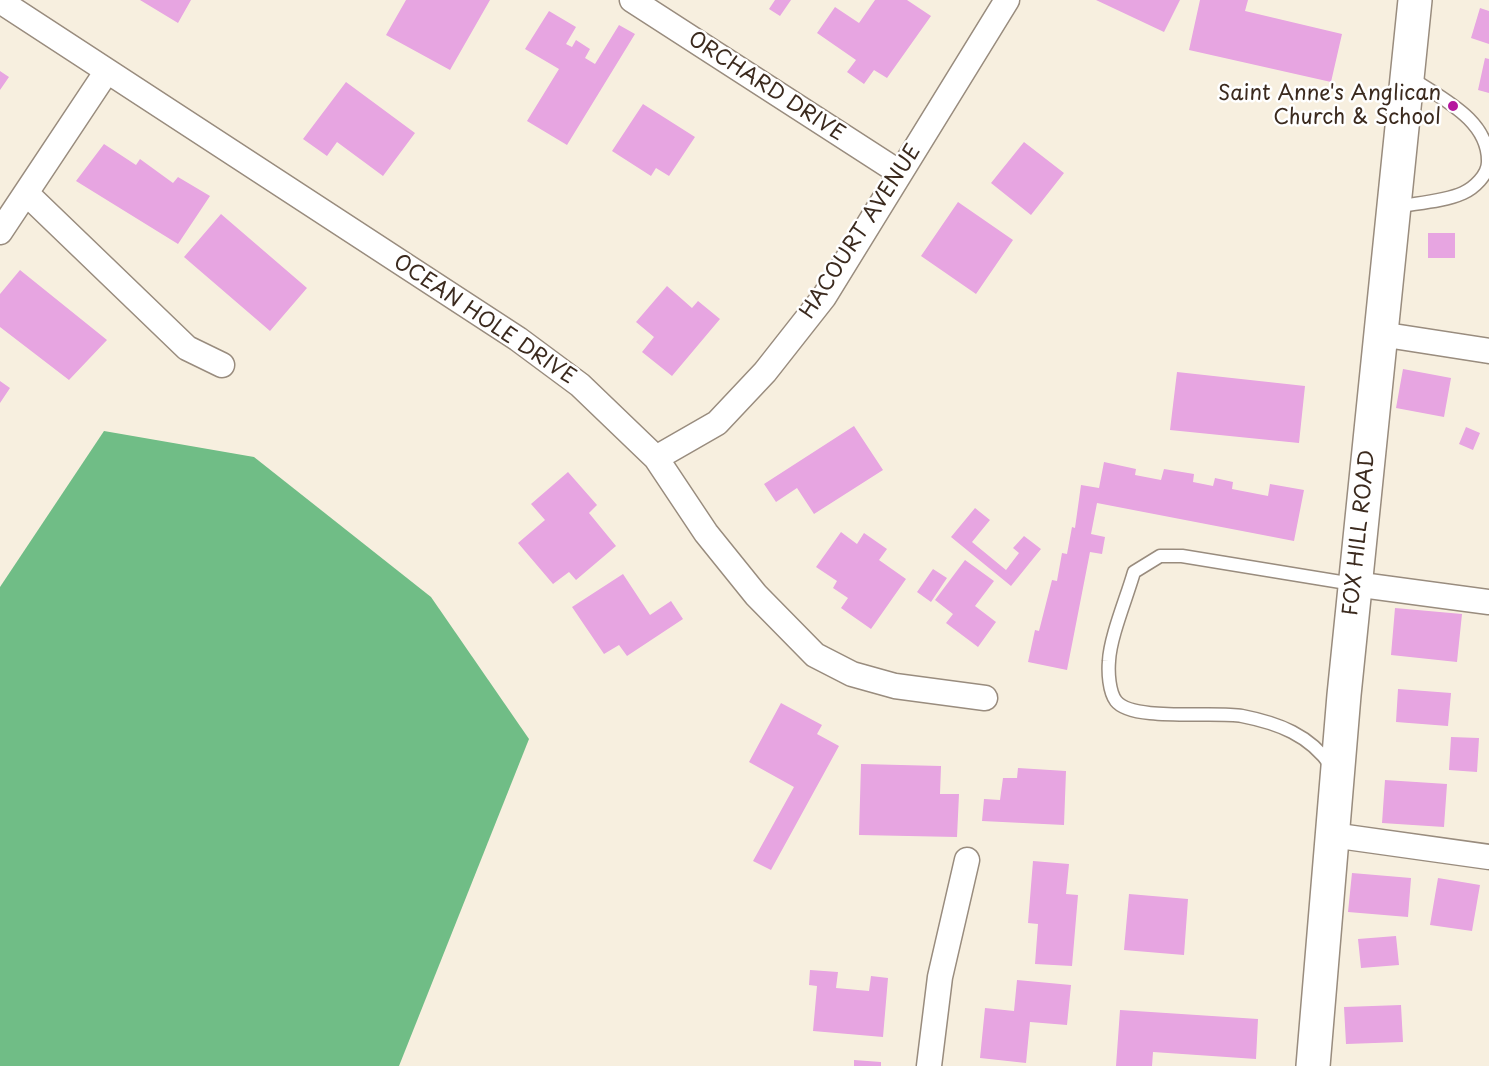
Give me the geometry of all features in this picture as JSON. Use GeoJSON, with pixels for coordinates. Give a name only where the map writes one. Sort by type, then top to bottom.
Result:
{"type":"FeatureCollection","features":[{"type":"Feature","properties":{"kind":"main road","name":"FOX HILL ROAD"},"geometry":{"type":"LineString","coordinates":[[1313,1066],[1354,584],[1415,0]]}},
{"type":"Feature","properties":{"kind":"street","name":"ORCHARD DRIVE"},"geometry":{"type":"LineString","coordinates":[[632,0],[900,173]]}},
{"type":"Feature","properties":{"kind":"street","name":"HACOURT AVENUE"},"geometry":{"type":"LineString","coordinates":[[656,458],[717,423],[765,372],[824,297],[1007,0]]}},
{"type":"Feature","properties":{"kind":"street","name":"OCEAN HOLE DRIVE"},"geometry":{"type":"LineString","coordinates":[[0,1],[518,339],[580,385],[656,458],[706,532],[756,596],[815,655],[852,674],[895,686],[985,698]]}},
{"type":"Feature","properties":{"kind":"street"},"geometry":{"type":"LineString","coordinates":[[0,232],[107,71]]}},
{"type":"Feature","properties":{"kind":"street"},"geometry":{"type":"LineString","coordinates":[[26,193],[187,348],[222,365]]}},
{"type":"Feature","properties":{"kind":"street"},"geometry":{"type":"LineString","coordinates":[[1380,334],[1489,351]]}},
{"type":"Feature","properties":{"kind":"street"},"geometry":{"type":"LineString","coordinates":[[1354,584],[1489,602]]}},
{"type":"Feature","properties":{"kind":"street"},"geometry":{"type":"LineString","coordinates":[[1332,835],[1489,857]]}},
{"type":"Feature","properties":{"kind":"street"},"geometry":{"type":"LineString","coordinates":[[929,1066],[940,977],[967,860]]}},
{"type":"Feature","properties":{"kind":"lane"},"geometry":{"type":"LineString","coordinates":[[1394,207],[1463,193],[1479,182],[1488,168],[1488,151],[1482,133],[1460,112],[1407,75]]}},
{"type":"Feature","properties":{"kind":"lane"},"geometry":{"type":"LineString","coordinates":[[1337,774],[1319,748],[1299,735],[1271,724],[1240,716],[1140,712],[1121,706],[1114,700],[1109,660],[1134,572],[1160,556],[1182,556],[1354,584]]}},
{"type":"Feature","properties":{"kind":"green space"},"geometry":{"type":"Polygon","coordinates":[[[104,431],[254,457],[431,597],[529,739],[399,1066],[0,1066],[0,587],[104,431]]]}},
{"type":"Feature","properties":{"kind":"building"},"geometry":{"type":"Polygon","coordinates":[[[140,0],[191,0],[178,23],[140,0]]]}},
{"type":"Feature","properties":{"kind":"building"},"geometry":{"type":"Polygon","coordinates":[[[406,0],[490,0],[450,70],[386,35],[406,0]]]}},
{"type":"Feature","properties":{"kind":"building"},"geometry":{"type":"Polygon","coordinates":[[[775,0],[791,0],[780,16],[769,9],[775,0]]]}},
{"type":"Feature","properties":{"kind":"building"},"geometry":{"type":"Polygon","coordinates":[[[875,0],[907,0],[931,16],[887,78],[874,70],[864,84],[847,72],[856,60],[817,33],[835,7],[859,23],[875,0]]]}},
{"type":"Feature","properties":{"kind":"building"},"geometry":{"type":"Polygon","coordinates":[[[1096,0],[1180,0],[1164,32],[1096,0]]]}},
{"type":"Feature","properties":{"kind":"building"},"geometry":{"type":"Polygon","coordinates":[[[1200,0],[1248,0],[1245,11],[1342,34],[1331,82],[1189,50],[1200,0]]]}},
{"type":"Feature","properties":{"kind":"building"},"geometry":{"type":"Polygon","coordinates":[[[1480,8],[1489,11],[1489,44],[1471,38],[1480,8]]]}},
{"type":"Feature","properties":{"kind":"building"},"geometry":{"type":"Polygon","coordinates":[[[549,11],[576,27],[566,44],[572,47],[576,40],[590,49],[585,58],[595,64],[619,25],[635,34],[567,145],[527,121],[559,69],[525,49],[549,11]]]}},
{"type":"Feature","properties":{"kind":"building"},"geometry":{"type":"Polygon","coordinates":[[[1485,58],[1489,59],[1489,93],[1478,90],[1485,58]]]}},
{"type":"Feature","properties":{"kind":"building"},"geometry":{"type":"Polygon","coordinates":[[[0,71],[9,77],[0,90],[0,71]]]}},
{"type":"Feature","properties":{"kind":"building"},"geometry":{"type":"Polygon","coordinates":[[[346,82],[415,133],[383,176],[337,142],[327,156],[303,139],[346,82]]]}},
{"type":"Feature","properties":{"kind":"building"},"geometry":{"type":"Polygon","coordinates":[[[643,104],[695,137],[669,176],[656,168],[651,176],[612,151],[643,104]]]}},
{"type":"Feature","properties":{"kind":"building"},"geometry":{"type":"Polygon","coordinates":[[[1024,142],[1064,173],[1031,215],[991,183],[1024,142]]]}},
{"type":"Feature","properties":{"kind":"building"},"geometry":{"type":"Polygon","coordinates":[[[104,144],[136,165],[140,159],[173,183],[178,177],[210,196],[178,244],[76,181],[104,144]]]}},
{"type":"Feature","properties":{"kind":"building"},"geometry":{"type":"Polygon","coordinates":[[[958,202],[1013,240],[976,294],[921,256],[958,202]]]}},
{"type":"Feature","properties":{"kind":"building"},"geometry":{"type":"Polygon","coordinates":[[[221,214],[307,288],[270,331],[184,257],[221,214]]]}},
{"type":"Feature","properties":{"kind":"building"},"geometry":{"type":"Polygon","coordinates":[[[1428,233],[1455,233],[1455,258],[1428,258],[1428,233]]]}},
{"type":"Feature","properties":{"kind":"building"},"geometry":{"type":"Polygon","coordinates":[[[20,270],[107,340],[69,380],[0,327],[0,294],[20,270]]]}},
{"type":"Feature","properties":{"kind":"building"},"geometry":{"type":"Polygon","coordinates":[[[667,286],[692,308],[698,301],[720,319],[672,376],[642,352],[654,337],[636,322],[667,286]]]}},
{"type":"Feature","properties":{"kind":"building"},"geometry":{"type":"Polygon","coordinates":[[[1403,369],[1451,378],[1444,417],[1396,408],[1403,369]]]}},
{"type":"Feature","properties":{"kind":"building"},"geometry":{"type":"Polygon","coordinates":[[[1177,372],[1305,386],[1299,443],[1170,430],[1177,372]]]}},
{"type":"Feature","properties":{"kind":"building"},"geometry":{"type":"Polygon","coordinates":[[[0,381],[10,388],[0,403],[0,381]]]}},
{"type":"Feature","properties":{"kind":"building"},"geometry":{"type":"Polygon","coordinates":[[[854,426],[883,470],[814,514],[797,488],[776,502],[764,484],[854,426]]]}},
{"type":"Feature","properties":{"kind":"building"},"geometry":{"type":"Polygon","coordinates":[[[1466,427],[1480,433],[1473,450],[1459,444],[1466,427]]]}},
{"type":"Feature","properties":{"kind":"building"},"geometry":{"type":"Polygon","coordinates":[[[1104,462],[1136,469],[1135,475],[1161,480],[1164,469],[1194,474],[1193,482],[1213,486],[1215,478],[1233,482],[1232,489],[1268,496],[1270,484],[1304,490],[1294,541],[1097,503],[1091,534],[1105,537],[1102,554],[1090,552],[1067,670],[1028,662],[1035,630],[1039,631],[1052,580],[1057,581],[1062,553],[1067,554],[1072,527],[1075,528],[1081,485],[1099,488],[1104,462]]]}},
{"type":"Feature","properties":{"kind":"building"},"geometry":{"type":"Polygon","coordinates":[[[568,472],[597,505],[589,513],[616,546],[576,580],[569,572],[553,584],[518,543],[545,520],[531,504],[568,472]]]}},
{"type":"Feature","properties":{"kind":"building"},"geometry":{"type":"Polygon","coordinates":[[[975,508],[990,520],[972,542],[1006,570],[1019,553],[1013,548],[1024,536],[1041,549],[1011,586],[951,537],[975,508]]]}},
{"type":"Feature","properties":{"kind":"building"},"geometry":{"type":"Polygon","coordinates":[[[841,532],[857,544],[864,533],[887,549],[879,560],[906,579],[871,629],[841,608],[848,598],[833,588],[837,581],[816,567],[841,532]]]}},
{"type":"Feature","properties":{"kind":"building"},"geometry":{"type":"Polygon","coordinates":[[[965,560],[994,581],[975,606],[996,622],[978,647],[946,623],[953,614],[935,600],[965,560]]]}},
{"type":"Feature","properties":{"kind":"building"},"geometry":{"type":"Polygon","coordinates":[[[933,569],[947,578],[931,602],[917,592],[933,569]]]}},
{"type":"Feature","properties":{"kind":"building"},"geometry":{"type":"Polygon","coordinates":[[[623,574],[650,615],[671,601],[683,619],[627,656],[619,645],[604,654],[572,607],[623,574]]]}},
{"type":"Feature","properties":{"kind":"building"},"geometry":{"type":"Polygon","coordinates":[[[1395,608],[1462,614],[1457,662],[1391,655],[1395,608]]]}},
{"type":"Feature","properties":{"kind":"building"},"geometry":{"type":"Polygon","coordinates":[[[1398,689],[1451,693],[1448,726],[1396,722],[1398,689]]]}},
{"type":"Feature","properties":{"kind":"building"},"geometry":{"type":"Polygon","coordinates":[[[781,703],[822,725],[817,734],[839,746],[771,870],[753,861],[794,787],[749,762],[781,703]]]}},
{"type":"Feature","properties":{"kind":"building"},"geometry":{"type":"Polygon","coordinates":[[[1451,737],[1479,738],[1477,772],[1449,770],[1451,737]]]}},
{"type":"Feature","properties":{"kind":"building"},"geometry":{"type":"Polygon","coordinates":[[[861,764],[941,766],[940,794],[959,794],[957,837],[859,835],[861,764]]]}},
{"type":"Feature","properties":{"kind":"building"},"geometry":{"type":"Polygon","coordinates":[[[1018,768],[1066,771],[1064,825],[982,821],[984,799],[1000,800],[1003,778],[1017,778],[1018,768]]]}},
{"type":"Feature","properties":{"kind":"building"},"geometry":{"type":"Polygon","coordinates":[[[1385,780],[1447,784],[1444,827],[1382,823],[1385,780]]]}},
{"type":"Feature","properties":{"kind":"building"},"geometry":{"type":"Polygon","coordinates":[[[1033,861],[1069,864],[1066,894],[1078,895],[1072,966],[1035,964],[1038,924],[1028,923],[1033,861]]]}},
{"type":"Feature","properties":{"kind":"building"},"geometry":{"type":"Polygon","coordinates":[[[1352,873],[1411,878],[1408,917],[1348,912],[1352,873]]]}},
{"type":"Feature","properties":{"kind":"building"},"geometry":{"type":"Polygon","coordinates":[[[1438,878],[1480,885],[1472,931],[1430,925],[1438,878]]]}},
{"type":"Feature","properties":{"kind":"building"},"geometry":{"type":"Polygon","coordinates":[[[1129,894],[1188,899],[1184,955],[1124,950],[1129,894]]]}},
{"type":"Feature","properties":{"kind":"building"},"geometry":{"type":"Polygon","coordinates":[[[1396,936],[1399,965],[1361,968],[1358,939],[1396,936]]]}},
{"type":"Feature","properties":{"kind":"building"},"geometry":{"type":"Polygon","coordinates":[[[810,970],[838,972],[836,988],[869,991],[871,976],[888,978],[883,1037],[813,1031],[817,986],[809,985],[810,970]]]}},
{"type":"Feature","properties":{"kind":"building"},"geometry":{"type":"Polygon","coordinates":[[[1017,980],[1071,985],[1067,1025],[1030,1022],[1026,1063],[980,1058],[985,1008],[1014,1011],[1017,980]]]}},
{"type":"Feature","properties":{"kind":"building"},"geometry":{"type":"Polygon","coordinates":[[[1401,1005],[1403,1042],[1346,1044],[1344,1007],[1401,1005]]]}},
{"type":"Feature","properties":{"kind":"building"},"geometry":{"type":"Polygon","coordinates":[[[1120,1010],[1258,1019],[1256,1059],[1153,1052],[1152,1066],[1116,1066],[1120,1010]]]}},
{"type":"Feature","properties":{"kind":"building"},"geometry":{"type":"Polygon","coordinates":[[[854,1060],[881,1062],[881,1066],[854,1066],[854,1060]]]}},
{"type":"Feature","properties":{"kind":"place","name":"Saint Anne's Anglican Church & School"},"geometry":{"type":"Point","coordinates":[1453,106]}}]}
